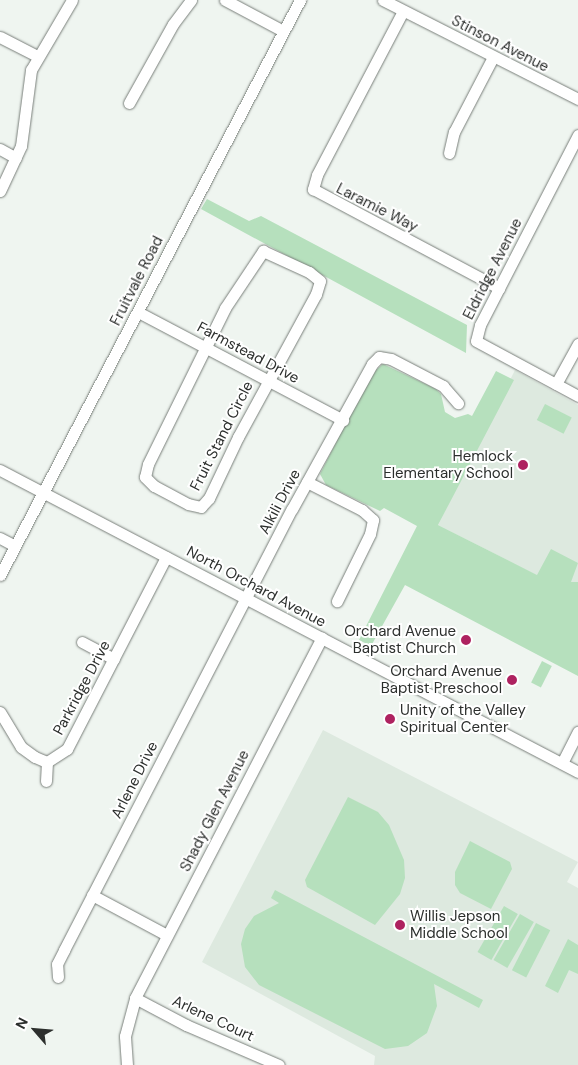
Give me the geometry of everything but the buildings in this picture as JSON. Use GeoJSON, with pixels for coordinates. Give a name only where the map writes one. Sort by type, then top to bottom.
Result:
{"type":"FeatureCollection","features":[{"type":"Feature","properties":{"kind":"street"},"geometry":{"type":"LineString","coordinates":[[0,191],[16,158],[24,132],[27,85],[37,56],[72,0]]}},
{"type":"Feature","properties":{"kind":"street"},"geometry":{"type":"LineString","coordinates":[[129,103],[173,24],[191,0]]}},
{"type":"Feature","properties":{"kind":"street"},"geometry":{"type":"LineString","coordinates":[[225,0],[283,31]]}},
{"type":"Feature","properties":{"kind":"street","name":"Fruitvale Road"},"geometry":{"type":"LineString","coordinates":[[0,575],[300,0]]}},
{"type":"Feature","properties":{"kind":"street","name":"Stinson Avenue"},"geometry":{"type":"LineString","coordinates":[[383,0],[578,99]]}},
{"type":"Feature","properties":{"kind":"street","name":"Laramie Way"},"geometry":{"type":"LineString","coordinates":[[403,11],[317,175],[313,188],[324,197],[499,288]]}},
{"type":"Feature","properties":{"kind":"street"},"geometry":{"type":"LineString","coordinates":[[0,37],[37,56]]}},
{"type":"Feature","properties":{"kind":"street"},"geometry":{"type":"LineString","coordinates":[[449,152],[454,132],[494,57]]}},
{"type":"Feature","properties":{"kind":"street","name":"Eldridge Avenue"},"geometry":{"type":"LineString","coordinates":[[578,135],[499,288],[476,341],[578,396]]}},
{"type":"Feature","properties":{"kind":"street"},"geometry":{"type":"LineString","coordinates":[[0,149],[16,158]]}},
{"type":"Feature","properties":{"kind":"street"},"geometry":{"type":"LineString","coordinates":[[205,348],[225,308],[263,251],[310,272],[320,281],[316,294],[268,380]]}},
{"type":"Feature","properties":{"kind":"street","name":"Farmstead Drive"},"geometry":{"type":"LineString","coordinates":[[138,312],[343,420]]}},
{"type":"Feature","properties":{"kind":"street"},"geometry":{"type":"LineString","coordinates":[[556,384],[578,344]]}},
{"type":"Feature","properties":{"kind":"street","name":"Fruit Stand Circle"},"geometry":{"type":"LineString","coordinates":[[205,348],[168,419],[145,477],[154,486],[188,504],[201,507],[210,498],[268,380]]}},
{"type":"Feature","properties":{"kind":"street","name":"Alkili Drive"},"geometry":{"type":"LineString","coordinates":[[246,599],[307,482],[343,420],[372,364],[379,357],[391,359],[444,386],[458,403]]}},
{"type":"Feature","properties":{"kind":"street","name":"North Orchard Avenue"},"geometry":{"type":"LineString","coordinates":[[0,470],[578,772]]}},
{"type":"Feature","properties":{"kind":"street"},"geometry":{"type":"LineString","coordinates":[[307,482],[362,510],[373,520],[370,534],[336,601]]}},
{"type":"Feature","properties":{"kind":"street"},"geometry":{"type":"LineString","coordinates":[[0,538],[15,546]]}},
{"type":"Feature","properties":{"kind":"street","name":"Parkridge Drive"},"geometry":{"type":"LineString","coordinates":[[48,762],[67,749],[166,557]]}},
{"type":"Feature","properties":{"kind":"street","name":"Arlene Drive"},"geometry":{"type":"LineString","coordinates":[[58,977],[57,964],[246,599]]}},
{"type":"Feature","properties":{"kind":"street","name":"Shady Glen Avenue"},"geometry":{"type":"LineString","coordinates":[[127,1065],[125,1036],[135,998],[322,638]]}},
{"type":"Feature","properties":{"kind":"street"},"geometry":{"type":"LineString","coordinates":[[82,642],[114,659]]}},
{"type":"Feature","properties":{"kind":"street"},"geometry":{"type":"LineString","coordinates":[[0,712],[21,747],[48,762],[46,781]]}},
{"type":"Feature","properties":{"kind":"street"},"geometry":{"type":"LineString","coordinates":[[562,763],[578,732]]}},
{"type":"Feature","properties":{"kind":"street"},"geometry":{"type":"LineString","coordinates":[[92,895],[167,935]]}},
{"type":"Feature","properties":{"kind":"street","name":"Arlene Court"},"geometry":{"type":"LineString","coordinates":[[135,998],[279,1065]]}},
{"type":"Feature","properties":{"kind":"shaded area","name":"Hemlock Elementary School"},"geometry":{"type":"Polygon","coordinates":[[[515,370],[578,405],[578,582],[554,584],[438,525],[515,370]]]}},
{"type":"Feature","properties":{"kind":"shaded area","name":"Willis Jepson Middle School"},"geometry":{"type":"Polygon","coordinates":[[[323,730],[578,862],[567,882],[578,888],[578,1065],[374,1065],[375,1056],[202,962],[323,730]]]}},
{"type":"Feature","properties":{"kind":"green space"},"geometry":{"type":"Polygon","coordinates":[[[207,199],[249,221],[261,216],[467,325],[466,353],[201,209],[207,199]]]}},
{"type":"Feature","properties":{"kind":"green space"},"geometry":{"type":"Polygon","coordinates":[[[383,364],[436,389],[441,394],[445,412],[455,418],[468,414],[472,416],[496,371],[514,380],[438,525],[537,575],[551,549],[578,563],[571,582],[578,582],[578,676],[405,585],[371,646],[359,640],[417,526],[384,508],[380,511],[326,485],[320,474],[353,409],[376,370],[383,364]]]}},
{"type":"Feature","properties":{"kind":"green space"},"geometry":{"type":"Polygon","coordinates":[[[545,404],[572,418],[564,434],[537,420],[545,404]]]}},
{"type":"Feature","properties":{"kind":"green space"},"geometry":{"type":"Polygon","coordinates":[[[542,661],[552,666],[541,687],[531,682],[542,661]]]}},
{"type":"Feature","properties":{"kind":"green space"},"geometry":{"type":"Polygon","coordinates":[[[348,797],[378,812],[389,825],[404,860],[405,878],[400,894],[375,925],[307,887],[305,880],[348,797]]]}},
{"type":"Feature","properties":{"kind":"green space"},"geometry":{"type":"Polygon","coordinates":[[[470,841],[510,862],[512,869],[491,909],[460,893],[455,885],[455,872],[470,841]]]}},
{"type":"Feature","properties":{"kind":"green space"},"geometry":{"type":"Polygon","coordinates":[[[275,890],[483,1000],[479,1008],[434,984],[437,1006],[427,1033],[408,1046],[385,1049],[259,985],[245,967],[241,944],[245,929],[254,916],[279,903],[271,898],[275,890]]]}},
{"type":"Feature","properties":{"kind":"green space"},"geometry":{"type":"Polygon","coordinates":[[[504,906],[518,914],[491,960],[478,952],[504,906]]]}},
{"type":"Feature","properties":{"kind":"green space"},"geometry":{"type":"Polygon","coordinates":[[[520,914],[534,922],[507,968],[493,960],[520,914]]]}},
{"type":"Feature","properties":{"kind":"green space"},"geometry":{"type":"Polygon","coordinates":[[[536,923],[550,930],[526,977],[512,970],[536,923]]]}},
{"type":"Feature","properties":{"kind":"green space"},"geometry":{"type":"Polygon","coordinates":[[[568,939],[578,945],[578,974],[569,970],[558,993],[545,986],[568,939]]]}},
{"type":"Feature","properties":{"kind":"place","name":"Hemlock Elementary School"},"geometry":{"type":"Point","coordinates":[523,465]}},
{"type":"Feature","properties":{"kind":"place","name":"Orchard Avenue Baptist Church"},"geometry":{"type":"Point","coordinates":[466,640]}},
{"type":"Feature","properties":{"kind":"place","name":"Orchard Avenue Baptist Preschool"},"geometry":{"type":"Point","coordinates":[512,680]}},
{"type":"Feature","properties":{"kind":"place","name":"Unity of the Valley Spiritual Center"},"geometry":{"type":"Point","coordinates":[390,719]}},
{"type":"Feature","properties":{"kind":"place","name":"Willis Jepson Middle School"},"geometry":{"type":"Point","coordinates":[400,925]}}]}
